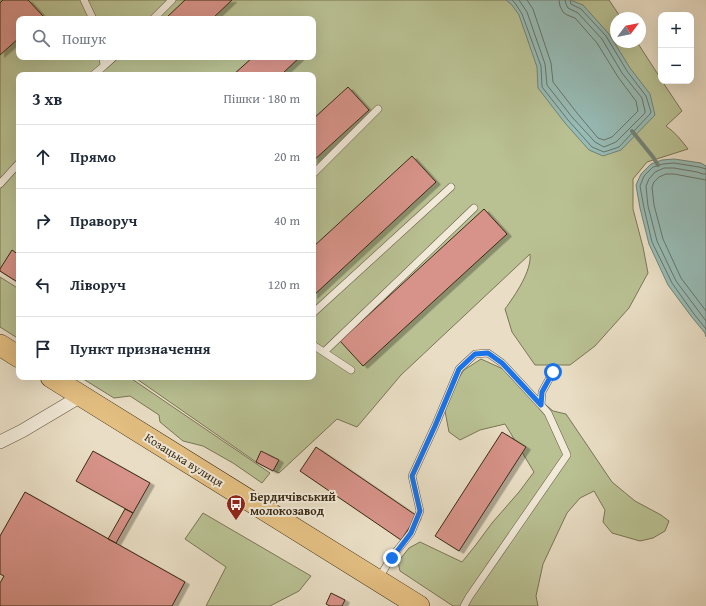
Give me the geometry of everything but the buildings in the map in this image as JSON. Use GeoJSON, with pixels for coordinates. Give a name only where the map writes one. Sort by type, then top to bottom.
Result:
{"type":"FeatureCollection","features":[{"type":"Feature","properties":{"kind":"main road"},"geometry":{"type":"LineString","coordinates":[[0,345],[16,355]]}},
{"type":"Feature","properties":{"kind":"main road","name":"Козацька вулиця"},"geometry":{"type":"LineString","coordinates":[[56,380],[419,606]]}},
{"type":"Feature","properties":{"kind":"street"},"geometry":{"type":"LineString","coordinates":[[0,442],[22,431],[81,396]]}},
{"type":"Feature","properties":{"kind":"lane"},"geometry":{"type":"LineString","coordinates":[[84,0],[92,16]]}},
{"type":"Feature","properties":{"kind":"lane"},"geometry":{"type":"LineString","coordinates":[[155,16],[172,0]]}},
{"type":"Feature","properties":{"kind":"lane"},"geometry":{"type":"LineString","coordinates":[[103,60],[104,66]]}},
{"type":"Feature","properties":{"kind":"lane"},"geometry":{"type":"LineString","coordinates":[[97,72],[111,60]]}},
{"type":"Feature","properties":{"kind":"lane"},"geometry":{"type":"LineString","coordinates":[[316,171],[378,109]]}},
{"type":"Feature","properties":{"kind":"lane"},"geometry":{"type":"LineString","coordinates":[[0,184],[16,166]]}},
{"type":"Feature","properties":{"kind":"lane"},"geometry":{"type":"LineString","coordinates":[[316,310],[451,187]]}},
{"type":"Feature","properties":{"kind":"lane"},"geometry":{"type":"LineString","coordinates":[[324,352],[474,208]]}},
{"type":"Feature","properties":{"kind":"lane"},"geometry":{"type":"LineString","coordinates":[[316,347],[351,370]]}},
{"type":"Feature","properties":{"kind":"lane"},"geometry":{"type":"LineString","coordinates":[[378,580],[411,533],[420,511],[412,476],[459,369],[475,354],[488,353],[502,363],[548,413],[567,455],[464,606]]}},
{"type":"Feature","properties":{"kind":"lane"},"geometry":{"type":"LineString","coordinates":[[541,405],[542,392],[553,372]]}},
{"type":"Feature","properties":{"kind":"green space"},"geometry":{"type":"Polygon","coordinates":[[[0,0],[609,0],[617,12],[610,12],[610,48],[641,48],[658,74],[658,84],[664,84],[682,111],[666,126],[688,149],[647,162],[633,179],[633,209],[648,273],[629,308],[595,346],[570,365],[535,365],[512,332],[505,309],[526,275],[530,261],[530,254],[401,375],[357,427],[337,419],[279,473],[256,462],[138,380],[316,380],[316,72],[16,72],[16,281],[0,271],[0,0]]]}},
{"type":"Feature","properties":{"kind":"green space"},"geometry":{"type":"Polygon","coordinates":[[[0,277],[16,287],[16,337],[0,327],[0,277]]]}},
{"type":"Feature","properties":{"kind":"green space"},"geometry":{"type":"Polygon","coordinates":[[[481,359],[503,369],[553,411],[566,414],[612,482],[635,501],[669,521],[665,531],[653,538],[640,541],[612,533],[603,522],[605,510],[594,491],[580,498],[567,513],[543,564],[536,596],[538,606],[453,606],[400,571],[398,562],[409,548],[420,542],[462,562],[534,472],[505,424],[480,430],[460,440],[449,432],[444,406],[451,390],[464,370],[481,359]]]}},
{"type":"Feature","properties":{"kind":"green space"},"geometry":{"type":"Polygon","coordinates":[[[85,380],[133,380],[270,473],[262,483],[233,463],[203,446],[183,441],[160,422],[159,415],[130,396],[114,398],[85,380]]]}},
{"type":"Feature","properties":{"kind":"green space"},"geometry":{"type":"Polygon","coordinates":[[[203,513],[311,576],[299,591],[270,606],[206,606],[226,567],[185,539],[203,513]]]}},
{"type":"Feature","properties":{"kind":"water"},"geometry":{"type":"Polygon","coordinates":[[[506,0],[570,0],[583,5],[609,34],[610,48],[618,48],[630,68],[650,94],[655,115],[621,150],[603,156],[589,150],[565,123],[538,88],[537,67],[519,15],[512,5],[506,0]]]}},
{"type":"Feature","properties":{"kind":"water"},"geometry":{"type":"Polygon","coordinates":[[[674,159],[701,163],[706,166],[706,337],[705,333],[668,285],[649,244],[640,208],[636,185],[641,174],[651,164],[662,160],[674,159]]]}},
{"type":"Feature","properties":{"kind":"waterway"},"geometry":{"type":"LineString","coordinates":[[632,131],[658,165]]}},
{"type":"Feature","properties":{"kind":"place","name":"Бердичівський молокозавод"},"geometry":{"type":"Point","coordinates":[236,521]}},
{"type":"Feature","properties":{"kind":"route"},"geometry":{"type":"LineString","coordinates":[[392,558],[411,533],[420,511],[412,476],[459,369],[475,354],[488,353],[502,363],[541,405],[542,392],[553,372]]}}]}
